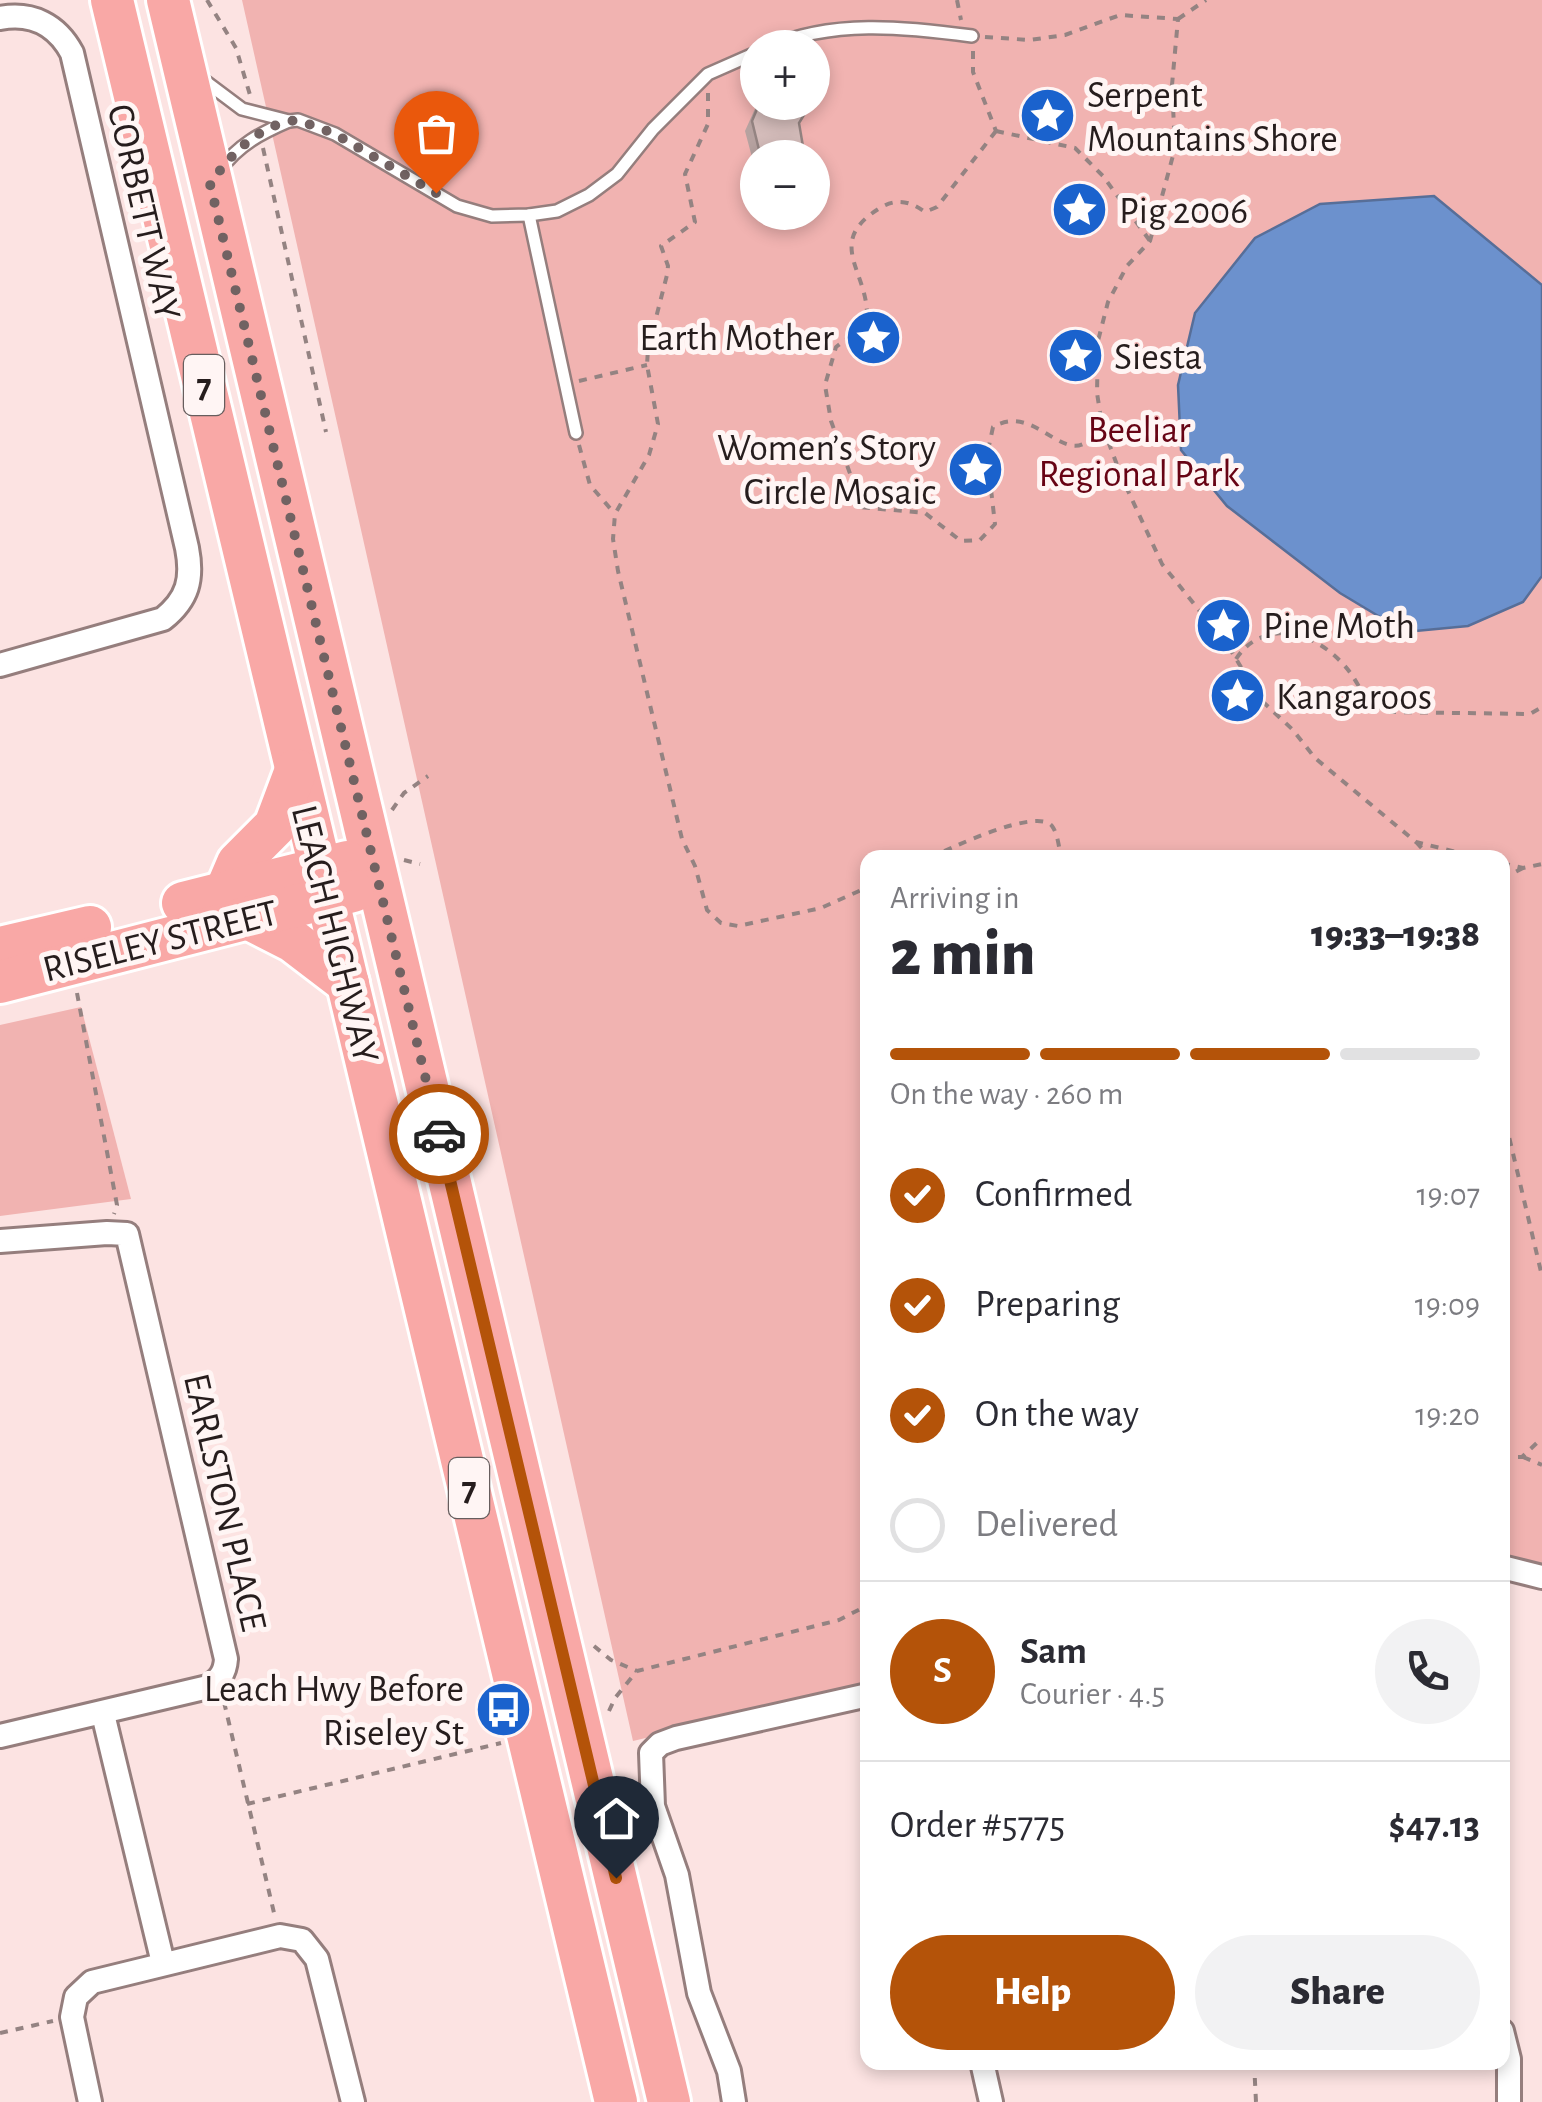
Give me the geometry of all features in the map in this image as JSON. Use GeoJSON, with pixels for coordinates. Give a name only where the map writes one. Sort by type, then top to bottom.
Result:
{"type":"FeatureCollection","features":[{"type":"Feature","properties":{"kind":"highway","name":"LEACH HIGHWAY"},"geometry":{"type":"LineString","coordinates":[[112,0],[616,2102]]}},
{"type":"Feature","properties":{"kind":"highway","name":"LEACH HIGHWAY"},"geometry":{"type":"LineString","coordinates":[[168,0],[210,184],[380,854],[670,2102]]}},
{"type":"Feature","properties":{"kind":"highway"},"geometry":{"type":"LineString","coordinates":[[296,770],[275,826],[238,863],[236,904],[348,983]]}},
{"type":"Feature","properties":{"kind":"highway","name":"RISELEY STREET"},"geometry":{"type":"LineString","coordinates":[[0,948],[236,904],[324,883],[380,854]]}},
{"type":"Feature","properties":{"kind":"highway","name":"RISELEY STREET"},"geometry":{"type":"LineString","coordinates":[[0,982],[236,904]]}},
{"type":"Feature","properties":{"kind":"highway"},"geometry":{"type":"LineString","coordinates":[[549,1823],[602,1811]]}},
{"type":"Feature","properties":{"kind":"highway"},"geometry":{"type":"LineString","coordinates":[[631,1945],[612,1936],[600,1945],[634,2102]]}},
{"type":"Feature","properties":{"kind":"street","name":"CORBETT WAY"},"geometry":{"type":"LineString","coordinates":[[0,18],[39,20],[65,39],[72,53],[188,548],[190,576],[188,589],[175,609],[153,624],[0,665]]}},
{"type":"Feature","properties":{"kind":"street"},"geometry":{"type":"LineString","coordinates":[[0,1241],[117,1234]]}},
{"type":"Feature","properties":{"kind":"street","name":"EARLSTON PLACE"},"geometry":{"type":"LineString","coordinates":[[0,1736],[196,1691],[219,1680],[225,1669],[225,1644],[117,1234]]}},
{"type":"Feature","properties":{"kind":"street"},"geometry":{"type":"LineString","coordinates":[[1510,1569],[1542,1576]]}},
{"type":"Feature","properties":{"kind":"street"},"geometry":{"type":"LineString","coordinates":[[734,2102],[729,2072],[699,1993],[677,1875],[653,1806],[651,1753],[660,1744],[676,1738],[860,1697]]}},
{"type":"Feature","properties":{"kind":"street"},"geometry":{"type":"LineString","coordinates":[[102,1714],[163,1963]]}},
{"type":"Feature","properties":{"kind":"street"},"geometry":{"type":"LineString","coordinates":[[90,2102],[72,2017],[76,1997],[92,1982],[280,1936],[302,1940],[316,1958],[353,2102]]}},
{"type":"Feature","properties":{"kind":"street"},"geometry":{"type":"LineString","coordinates":[[984,2070],[991,2102]]}},
{"type":"Feature","properties":{"kind":"street"},"geometry":{"type":"LineString","coordinates":[[1509,2070],[1509,2102]]}},
{"type":"Feature","properties":{"kind":"lane"},"geometry":{"type":"LineString","coordinates":[[830,32],[884,26],[972,36]]}},
{"type":"Feature","properties":{"kind":"lane"},"geometry":{"type":"LineString","coordinates":[[181,59],[230,102],[255,113],[298,120],[335,134],[458,206],[492,216],[557,211],[589,195],[617,174],[653,129],[708,74],[740,60]]}},
{"type":"Feature","properties":{"kind":"lane"},"geometry":{"type":"LineString","coordinates":[[210,184],[239,148],[288,120]]}},
{"type":"Feature","properties":{"kind":"lane"},"geometry":{"type":"LineString","coordinates":[[529,215],[576,434]]}},
{"type":"Feature","properties":{"kind":"path"},"geometry":{"type":"LineString","coordinates":[[207,0],[236,48],[255,113]]}},
{"type":"Feature","properties":{"kind":"path"},"geometry":{"type":"LineString","coordinates":[[996,132],[974,72],[972,36],[1030,40],[1065,35],[1120,15],[1178,19],[1203,2]]}},
{"type":"Feature","properties":{"kind":"path"},"geometry":{"type":"LineString","coordinates":[[1178,19],[1172,84],[1175,148],[1150,241],[1127,266],[1108,302],[1098,341],[1097,393],[1102,425],[1162,564],[1236,659],[1262,700],[1314,758],[1424,850]]}},
{"type":"Feature","properties":{"kind":"path"},"geometry":{"type":"LineString","coordinates":[[708,74],[708,124],[685,174],[695,222],[661,246],[668,266],[647,365],[657,411],[654,441],[640,476],[616,514],[616,555],[674,812],[708,910],[721,923],[738,926],[821,908],[860,891]]}},
{"type":"Feature","properties":{"kind":"path"},"geometry":{"type":"LineString","coordinates":[[996,132],[1075,148],[1103,176],[1150,241]]}},
{"type":"Feature","properties":{"kind":"path"},"geometry":{"type":"LineString","coordinates":[[996,132],[938,207],[925,212],[910,203],[892,203],[861,223],[852,237],[867,316],[862,328],[836,347],[825,397],[834,435],[852,480],[852,501],[860,506],[930,515],[961,541],[980,540],[995,524],[987,455],[993,426],[1005,420],[1022,422],[1042,428],[1064,444],[1078,446],[1090,440],[1102,425]]}},
{"type":"Feature","properties":{"kind":"path"},"geometry":{"type":"LineString","coordinates":[[260,134],[326,432]]}},
{"type":"Feature","properties":{"kind":"path"},"geometry":{"type":"LineString","coordinates":[[565,384],[647,365]]}},
{"type":"Feature","properties":{"kind":"path"},"geometry":{"type":"LineString","coordinates":[[576,434],[590,484],[616,514]]}},
{"type":"Feature","properties":{"kind":"path"},"geometry":{"type":"LineString","coordinates":[[1236,659],[1251,641],[1288,632],[1328,650],[1346,666],[1361,693],[1374,706],[1391,712],[1530,714],[1542,707]]}},
{"type":"Feature","properties":{"kind":"path"},"geometry":{"type":"LineString","coordinates":[[380,854],[396,801],[428,776]]}},
{"type":"Feature","properties":{"kind":"path"},"geometry":{"type":"LineString","coordinates":[[948,850],[1024,822],[1040,820],[1055,829],[1059,850]]}},
{"type":"Feature","properties":{"kind":"path"},"geometry":{"type":"LineString","coordinates":[[1416,842],[1448,850]]}},
{"type":"Feature","properties":{"kind":"path"},"geometry":{"type":"LineString","coordinates":[[1510,875],[1542,864]]}},
{"type":"Feature","properties":{"kind":"path"},"geometry":{"type":"LineString","coordinates":[[1510,865],[1523,868]]}},
{"type":"Feature","properties":{"kind":"path"},"geometry":{"type":"LineString","coordinates":[[75,984],[117,1204],[117,1234]]}},
{"type":"Feature","properties":{"kind":"path"},"geometry":{"type":"LineString","coordinates":[[1510,1141],[1542,1276]]}},
{"type":"Feature","properties":{"kind":"path"},"geometry":{"type":"LineString","coordinates":[[1522,1457],[1542,1438]]}},
{"type":"Feature","properties":{"kind":"path"},"geometry":{"type":"LineString","coordinates":[[1510,1457],[1542,1465]]}},
{"type":"Feature","properties":{"kind":"path"},"geometry":{"type":"LineString","coordinates":[[607,1716],[615,1698],[637,1671],[839,1620],[860,1609]]}},
{"type":"Feature","properties":{"kind":"path"},"geometry":{"type":"LineString","coordinates":[[586,1640],[611,1660],[637,1671]]}},
{"type":"Feature","properties":{"kind":"path"},"geometry":{"type":"LineString","coordinates":[[219,1680],[280,1936]]}},
{"type":"Feature","properties":{"kind":"path"},"geometry":{"type":"LineString","coordinates":[[247,1804],[512,1741]]}},
{"type":"Feature","properties":{"kind":"path"},"geometry":{"type":"LineString","coordinates":[[0,2032],[72,2017]]}},
{"type":"Feature","properties":{"kind":"path"},"geometry":{"type":"LineString","coordinates":[[1254,2070],[1256,2102]]}},
{"type":"Feature","properties":{"kind":"green space","name":"Beeliar Regional Park"},"geometry":{"type":"Polygon","coordinates":[[[242,0],[1542,0],[1542,1564],[1510,1557],[1510,850],[860,850],[860,1687],[633,1741],[242,0]]]}},
{"type":"Feature","properties":{"kind":"green space"},"geometry":{"type":"Polygon","coordinates":[[[81,1007],[131,1199],[0,1216],[0,1025],[81,1007]]]}},
{"type":"Feature","properties":{"kind":"water"},"geometry":{"type":"Polygon","coordinates":[[[1434,196],[1542,285],[1542,576],[1523,602],[1468,626],[1405,632],[1340,593],[1227,506],[1181,450],[1178,385],[1195,313],[1255,238],[1320,204],[1434,196]]]}},
{"type":"Feature","properties":{"kind":"building"},"geometry":{"type":"Polygon","coordinates":[[[801,120],[802,140],[757,140],[752,121],[801,120]]]}},
{"type":"Feature","properties":{"kind":"way so far"},"geometry":{"type":"LineString","coordinates":[[436,193],[335,134],[298,120],[288,120],[239,148],[210,184],[439,1134]]}},
{"type":"Feature","properties":{"kind":"place","name":"Serpent Mountains Shore"},"geometry":{"type":"Point","coordinates":[1048,116]}},
{"type":"Feature","properties":{"kind":"place","name":"Pig 2006"},"geometry":{"type":"Point","coordinates":[1080,210]}},
{"type":"Feature","properties":{"kind":"place","name":"Earth Mother"},"geometry":{"type":"Point","coordinates":[873,337]}},
{"type":"Feature","properties":{"kind":"place","name":"Siesta"},"geometry":{"type":"Point","coordinates":[1075,356]}},
{"type":"Feature","properties":{"kind":"place","name":"Women’s Story Circle Mosaic"},"geometry":{"type":"Point","coordinates":[975,469]}},
{"type":"Feature","properties":{"kind":"place","name":"Pine Moth"},"geometry":{"type":"Point","coordinates":[1224,625]}},
{"type":"Feature","properties":{"kind":"place","name":"Kangaroos"},"geometry":{"type":"Point","coordinates":[1237,696]}},
{"type":"Feature","properties":{"kind":"place","name":"Leach Hwy Before Riseley St"},"geometry":{"type":"Point","coordinates":[503,1710]}},
{"type":"Feature","properties":{"kind":"route"},"geometry":{"type":"LineString","coordinates":[[439,1134],[616,1878]]}}]}
